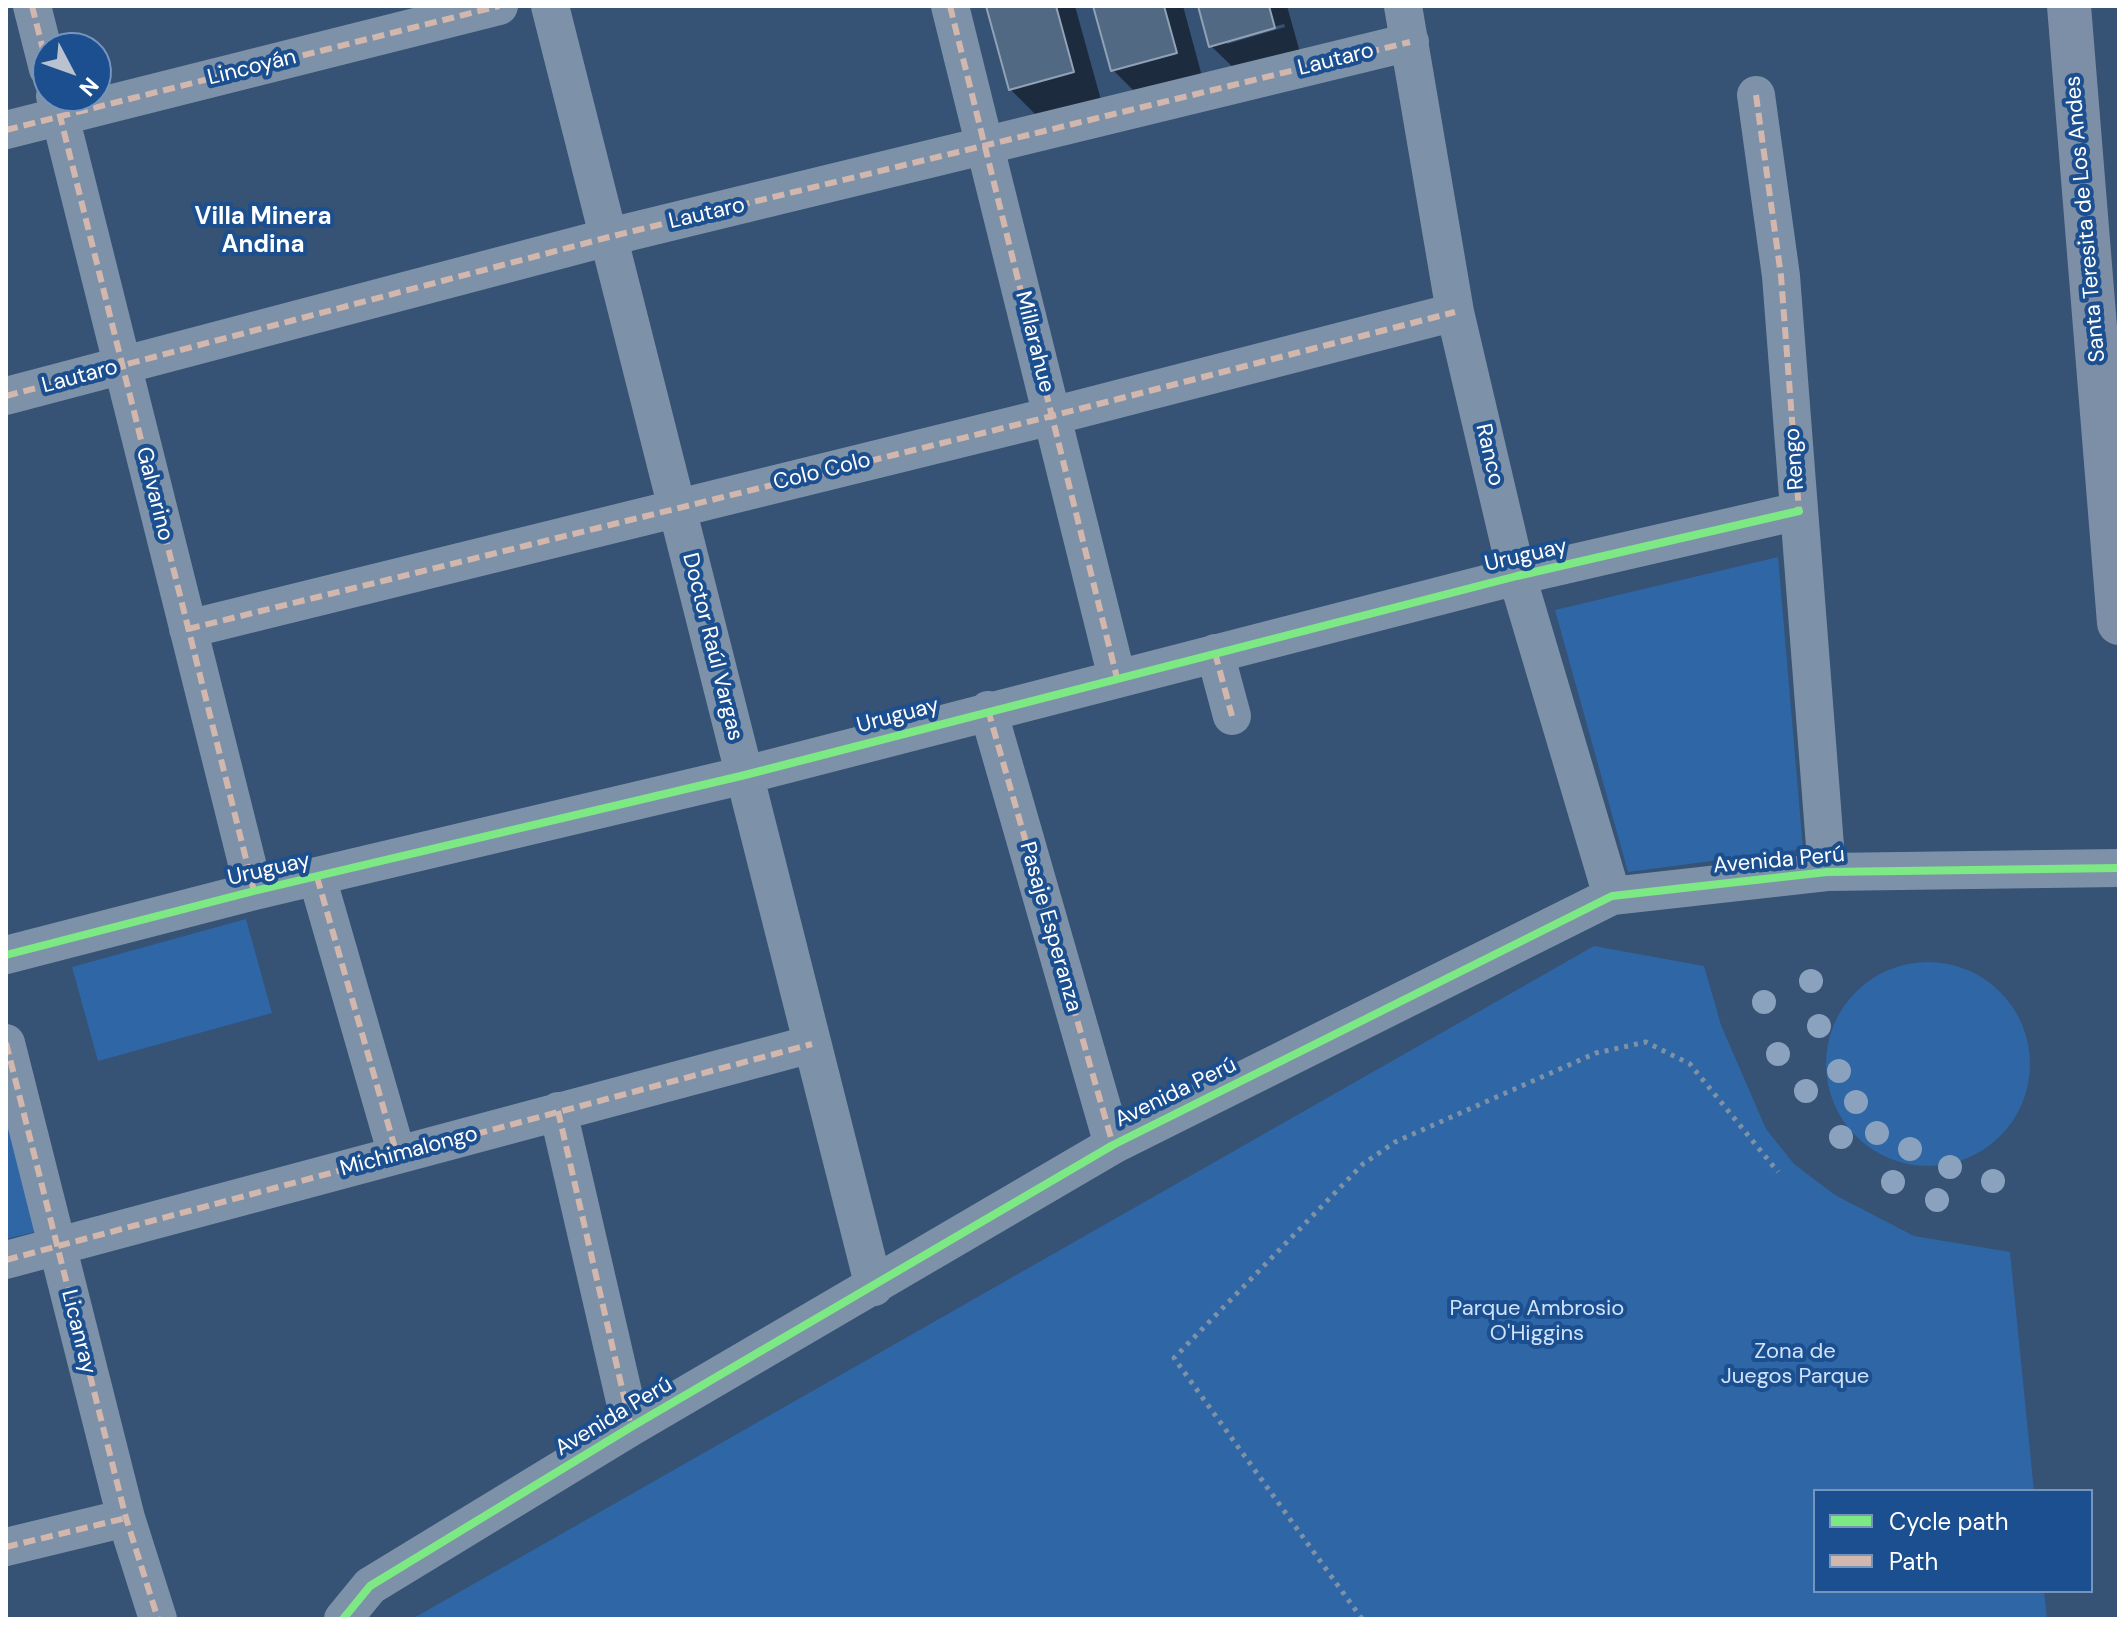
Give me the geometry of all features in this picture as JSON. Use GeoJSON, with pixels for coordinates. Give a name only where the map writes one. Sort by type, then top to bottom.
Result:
{"type":"FeatureCollection","features":[{"type":"Feature","properties":{"kind":"main road","name":"Santa Teresita de Los Andes"},"geometry":{"type":"LineString","coordinates":[[2069,6],[2119,623]]}},
{"type":"Feature","properties":{"kind":"street"},"geometry":{"type":"LineString","coordinates":[[32,6],[39,32]]}},
{"type":"Feature","properties":{"kind":"street","name":"Lincoyán"},"geometry":{"type":"LineString","coordinates":[[112,94],[499,6]]}},
{"type":"Feature","properties":{"kind":"street","name":"Doctor Raúl Vargas"},"geometry":{"type":"LineString","coordinates":[[550,6],[874,1287]]}},
{"type":"Feature","properties":{"kind":"street","name":"Millarahue"},"geometry":{"type":"LineString","coordinates":[[950,6],[1117,678]]}},
{"type":"Feature","properties":{"kind":"street","name":"Lautaro"},"geometry":{"type":"LineString","coordinates":[[6,396],[609,237],[986,148],[1407,24]]}},
{"type":"Feature","properties":{"kind":"street","name":"Ranco"},"geometry":{"type":"LineString","coordinates":[[1407,24],[1455,312],[1517,576],[1612,896]]}},
{"type":"Feature","properties":{"kind":"street","name":"Rengo"},"geometry":{"type":"LineString","coordinates":[[1756,95],[1781,276],[1827,872]]}},
{"type":"Feature","properties":{"kind":"street","name":"Lincoyán"},"geometry":{"type":"LineString","coordinates":[[6,130],[44,112]]}},
{"type":"Feature","properties":{"kind":"street","name":"Galvarino"},"geometry":{"type":"LineString","coordinates":[[58,112],[254,891]]}},
{"type":"Feature","properties":{"kind":"street","name":"Colo Colo"},"geometry":{"type":"LineString","coordinates":[[188,629],[1052,416],[1455,312]]}},
{"type":"Feature","properties":{"kind":"street","name":"Uruguay"},"geometry":{"type":"LineString","coordinates":[[6,955],[254,891],[745,775],[1517,576],[1799,511]]}},
{"type":"Feature","properties":{"kind":"street"},"geometry":{"type":"LineString","coordinates":[[1215,653],[1232,716]]}},
{"type":"Feature","properties":{"kind":"street","name":"Pasaje Esperanza"},"geometry":{"type":"LineString","coordinates":[[988,710],[1113,1145]]}},
{"type":"Feature","properties":{"kind":"street","name":"Avenida Perú"},"geometry":{"type":"LineString","coordinates":[[343,1619],[370,1586],[631,1427],[1113,1145],[1612,896],[1827,872],[2119,868]]}},
{"type":"Feature","properties":{"kind":"street"},"geometry":{"type":"LineString","coordinates":[[317,877],[397,1155]]}},
{"type":"Feature","properties":{"kind":"street","name":"Licanray"},"geometry":{"type":"LineString","coordinates":[[6,1043],[126,1518],[158,1619]]}},
{"type":"Feature","properties":{"kind":"street","name":"Michimalongo"},"geometry":{"type":"LineString","coordinates":[[6,1260],[812,1044]]}},
{"type":"Feature","properties":{"kind":"street"},"geometry":{"type":"LineString","coordinates":[[558,1111],[631,1427]]}},
{"type":"Feature","properties":{"kind":"street"},"geometry":{"type":"LineString","coordinates":[[6,1547],[126,1518]]}},
{"type":"Feature","properties":{"kind":"path"},"geometry":{"type":"LineString","coordinates":[[1362,1619],[1174,1358],[1363,1164],[1395,1142],[1596,1053],[1646,1042],[1690,1064],[1778,1172]]}},
{"type":"Feature","properties":{"kind":"green space"},"geometry":{"type":"Polygon","coordinates":[[[1778,557],[1803,849],[1628,872],[1555,610],[1778,557]]]}},
{"type":"Feature","properties":{"kind":"green space"},"geometry":{"type":"Polygon","coordinates":[[[246,919],[272,1013],[98,1061],[72,967],[246,919]]]}},
{"type":"Feature","properties":{"kind":"green space","name":"Parque Ambrosio O'Higgins"},"geometry":{"type":"Polygon","coordinates":[[[1594,946],[1704,966],[1721,1025],[1766,1129],[1794,1164],[1835,1195],[1914,1236],[2010,1252],[2034,1489],[1813,1489],[1813,1593],[2044,1593],[2047,1619],[412,1619],[1594,946]]]}},
{"type":"Feature","properties":{"kind":"green space"},"geometry":{"type":"Polygon","coordinates":[[[1928,962],[1967,970],[1985,979],[2000,992],[2013,1007],[2022,1025],[2030,1064],[2022,1103],[2013,1121],[2000,1136],[1985,1149],[1967,1158],[1928,1166],[1889,1158],[1871,1149],[1856,1136],[1843,1121],[1834,1103],[1826,1064],[1834,1025],[1843,1007],[1856,992],[1871,979],[1889,970],[1928,962]]]}},
{"type":"Feature","properties":{"kind":"green space"},"geometry":{"type":"Polygon","coordinates":[[[6,1096],[39,1231],[6,1239],[6,1096]]]}},
{"type":"Feature","properties":{"kind":"building"},"geometry":{"type":"Polygon","coordinates":[[[986,6],[1056,6],[1074,72],[1009,90],[986,6]]]}},
{"type":"Feature","properties":{"kind":"building"},"geometry":{"type":"Polygon","coordinates":[[[1093,6],[1164,6],[1177,53],[1111,71],[1093,6]]]}},
{"type":"Feature","properties":{"kind":"building"},"geometry":{"type":"Polygon","coordinates":[[[1198,6],[1269,6],[1275,28],[1209,47],[1198,6]]]}},
{"type":"Feature","properties":{"kind":"marked path"},"geometry":{"type":"LineString","coordinates":[[32,6],[39,32]]}},
{"type":"Feature","properties":{"kind":"marked path"},"geometry":{"type":"LineString","coordinates":[[6,130],[499,6]]}},
{"type":"Feature","properties":{"kind":"marked path"},"geometry":{"type":"LineString","coordinates":[[950,6],[1117,678]]}},
{"type":"Feature","properties":{"kind":"marked path"},"geometry":{"type":"LineString","coordinates":[[6,396],[609,237],[1410,42]]}},
{"type":"Feature","properties":{"kind":"marked path"},"geometry":{"type":"LineString","coordinates":[[1756,95],[1781,276],[1799,511]]}},
{"type":"Feature","properties":{"kind":"marked path"},"geometry":{"type":"LineString","coordinates":[[59,112],[254,891]]}},
{"type":"Feature","properties":{"kind":"marked path"},"geometry":{"type":"LineString","coordinates":[[188,629],[1052,416],[1455,312]]}},
{"type":"Feature","properties":{"kind":"marked path"},"geometry":{"type":"LineString","coordinates":[[1215,653],[1232,716]]}},
{"type":"Feature","properties":{"kind":"marked path"},"geometry":{"type":"LineString","coordinates":[[988,710],[1113,1145]]}},
{"type":"Feature","properties":{"kind":"marked path"},"geometry":{"type":"LineString","coordinates":[[317,877],[397,1155]]}},
{"type":"Feature","properties":{"kind":"marked path"},"geometry":{"type":"LineString","coordinates":[[6,1043],[126,1518],[158,1619]]}},
{"type":"Feature","properties":{"kind":"marked path"},"geometry":{"type":"LineString","coordinates":[[6,1260],[812,1044]]}},
{"type":"Feature","properties":{"kind":"marked path"},"geometry":{"type":"LineString","coordinates":[[558,1111],[631,1427]]}},
{"type":"Feature","properties":{"kind":"marked path"},"geometry":{"type":"LineString","coordinates":[[6,1547],[126,1518]]}},
{"type":"Feature","properties":{"kind":"cycle path"},"geometry":{"type":"LineString","coordinates":[[6,955],[254,891],[745,775],[1517,576],[1799,511]]}},
{"type":"Feature","properties":{"kind":"cycle path"},"geometry":{"type":"LineString","coordinates":[[343,1619],[370,1586],[631,1427],[1113,1145],[1612,896],[1827,872],[2119,868]]}},
{"type":"Feature","properties":{"kind":"district","name":"Villa Minera Andina"},"geometry":{"type":"Point","coordinates":[263,232]}},
{"type":"Feature","properties":{"kind":"park label","name":"Zona de Juegos Parque"},"geometry":{"type":"Point","coordinates":[1795,1364]}}]}
